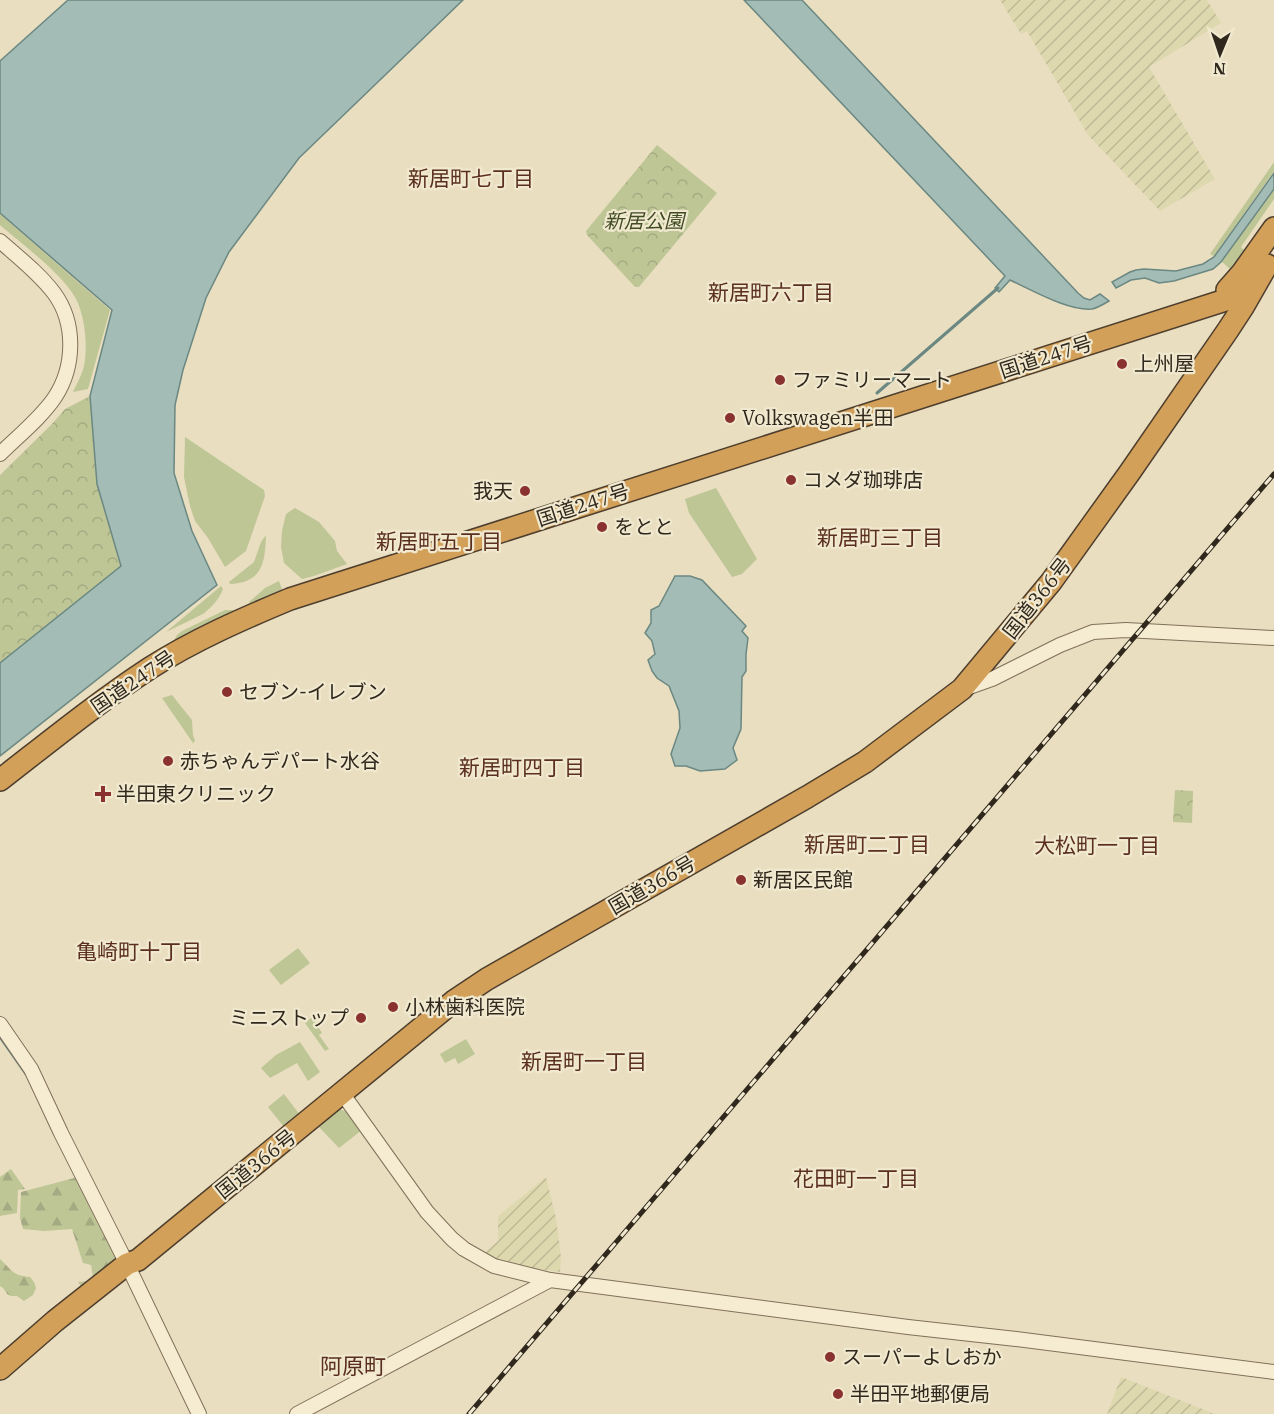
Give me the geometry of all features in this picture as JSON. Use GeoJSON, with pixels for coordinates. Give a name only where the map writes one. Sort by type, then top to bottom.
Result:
{"type":"FeatureCollection","features":[{"type":"Feature","properties":{"kind":"highway","name":"国道247号"},"geometry":{"type":"LineString","coordinates":[[1204,306],[1266,259],[1274,228]]}},
{"type":"Feature","properties":{"kind":"highway","name":"国道366号"},"geometry":{"type":"LineString","coordinates":[[1228,330],[1235,297],[1266,259]]}},
{"type":"Feature","properties":{"kind":"highway","name":"国道366号"},"geometry":{"type":"LineString","coordinates":[[0,1369],[55,1321],[127,1264],[138,1260],[454,1001],[487,979],[865,762],[962,689],[1051,582],[1130,472],[1243,307],[1266,259]]}},
{"type":"Feature","properties":{"kind":"highway","name":"国道247号"},"geometry":{"type":"LineString","coordinates":[[0,780],[109,695],[152,666],[236,622],[290,599],[1235,297]]}},
{"type":"Feature","properties":{"kind":"street"},"geometry":{"type":"LineString","coordinates":[[0,242],[29,266],[61,304],[70,336],[70,352],[62,385],[54,399],[0,454]]}},
{"type":"Feature","properties":{"kind":"street"},"geometry":{"type":"LineString","coordinates":[[962,689],[992,679],[1060,645],[1093,632],[1126,630],[1274,638]]}},
{"type":"Feature","properties":{"kind":"street"},"geometry":{"type":"LineString","coordinates":[[0,1024],[31,1069],[199,1414]]}},
{"type":"Feature","properties":{"kind":"street"},"geometry":{"type":"LineString","coordinates":[[342,1093],[428,1212],[464,1249],[494,1266],[550,1280],[1274,1372]]}},
{"type":"Feature","properties":{"kind":"street"},"geometry":{"type":"LineString","coordinates":[[297,1414],[550,1280]]}},
{"type":"Feature","properties":{"kind":"shaded area"},"geometry":{"type":"Polygon","coordinates":[[[1000,0],[1207,0],[1221,23],[1149,67],[1215,179],[1160,211],[1088,135],[1027,31],[1021,34],[1000,0]]]}},
{"type":"Feature","properties":{"kind":"shaded area"},"geometry":{"type":"Polygon","coordinates":[[[546,1177],[556,1218],[561,1257],[560,1272],[508,1263],[483,1254],[498,1241],[498,1216],[546,1177]]]}},
{"type":"Feature","properties":{"kind":"shaded area"},"geometry":{"type":"Polygon","coordinates":[[[1121,1377],[1200,1408],[1214,1414],[1107,1414],[1121,1377]]]}},
{"type":"Feature","properties":{"kind":"green space","name":"新居公園"},"geometry":{"type":"Polygon","coordinates":[[[657,145],[717,193],[639,287],[635,287],[587,235],[586,231],[657,145]]]}},
{"type":"Feature","properties":{"kind":"green space"},"geometry":{"type":"Polygon","coordinates":[[[1274,162],[1274,171],[1214,256],[1210,254],[1274,162]]]}},
{"type":"Feature","properties":{"kind":"green space"},"geometry":{"type":"Polygon","coordinates":[[[1274,189],[1274,199],[1241,247],[1246,252],[1231,270],[1221,261],[1274,189]]]}},
{"type":"Feature","properties":{"kind":"green space"},"geometry":{"type":"Polygon","coordinates":[[[0,214],[110,310],[88,389],[73,392],[83,369],[86,349],[85,330],[75,297],[50,268],[0,225],[0,214]]]}},
{"type":"Feature","properties":{"kind":"green space"},"geometry":{"type":"Polygon","coordinates":[[[90,396],[97,484],[121,567],[0,663],[0,475],[65,409],[90,396]]]}},
{"type":"Feature","properties":{"kind":"green space"},"geometry":{"type":"Polygon","coordinates":[[[185,437],[264,490],[265,496],[246,551],[225,567],[195,521],[190,506],[184,477],[185,437]]]}},
{"type":"Feature","properties":{"kind":"green space"},"geometry":{"type":"Polygon","coordinates":[[[716,488],[757,559],[742,574],[732,577],[689,513],[685,499],[716,488]]]}},
{"type":"Feature","properties":{"kind":"green space"},"geometry":{"type":"Polygon","coordinates":[[[295,508],[319,522],[335,541],[337,551],[347,564],[302,579],[284,563],[281,547],[282,531],[286,514],[295,508]]]}},
{"type":"Feature","properties":{"kind":"green space"},"geometry":{"type":"Polygon","coordinates":[[[266,535],[263,562],[256,575],[230,584],[229,582],[254,562],[266,535]]]}},
{"type":"Feature","properties":{"kind":"green space"},"geometry":{"type":"Polygon","coordinates":[[[279,581],[282,589],[275,596],[250,605],[249,602],[265,588],[279,581]]]}},
{"type":"Feature","properties":{"kind":"green space"},"geometry":{"type":"Polygon","coordinates":[[[221,586],[223,589],[215,603],[203,614],[166,632],[221,586]]]}},
{"type":"Feature","properties":{"kind":"green space"},"geometry":{"type":"Polygon","coordinates":[[[225,610],[235,610],[172,644],[182,631],[225,610]]]}},
{"type":"Feature","properties":{"kind":"green space"},"geometry":{"type":"Polygon","coordinates":[[[172,695],[192,720],[195,741],[193,743],[162,698],[172,695]]]}},
{"type":"Feature","properties":{"kind":"green space"},"geometry":{"type":"Polygon","coordinates":[[[1175,790],[1193,791],[1192,823],[1173,822],[1175,790]]]}},
{"type":"Feature","properties":{"kind":"green space"},"geometry":{"type":"Polygon","coordinates":[[[298,948],[310,963],[281,985],[269,970],[298,948]]]}},
{"type":"Feature","properties":{"kind":"green space"},"geometry":{"type":"Polygon","coordinates":[[[312,1017],[322,1033],[319,1035],[329,1049],[325,1051],[305,1023],[312,1017]]]}},
{"type":"Feature","properties":{"kind":"green space"},"geometry":{"type":"Polygon","coordinates":[[[466,1039],[475,1054],[458,1064],[455,1058],[445,1063],[440,1054],[466,1039]]]}},
{"type":"Feature","properties":{"kind":"green space"},"geometry":{"type":"Polygon","coordinates":[[[300,1042],[320,1072],[308,1081],[297,1063],[270,1078],[261,1068],[276,1055],[300,1042]]]}},
{"type":"Feature","properties":{"kind":"green space"},"geometry":{"type":"Polygon","coordinates":[[[284,1094],[300,1115],[284,1127],[268,1107],[284,1094]]]}},
{"type":"Feature","properties":{"kind":"green space"},"geometry":{"type":"Polygon","coordinates":[[[339,1109],[348,1112],[362,1130],[339,1148],[319,1127],[339,1109]]]}},
{"type":"Feature","properties":{"kind":"green space"},"geometry":{"type":"Polygon","coordinates":[[[11,1169],[25,1189],[18,1190],[17,1213],[0,1216],[0,1177],[11,1169]]]}},
{"type":"Feature","properties":{"kind":"green space"},"geometry":{"type":"Polygon","coordinates":[[[78,1177],[118,1262],[85,1292],[78,1282],[88,1281],[93,1277],[91,1265],[83,1263],[72,1229],[44,1231],[23,1229],[20,1218],[21,1192],[78,1177]]]}},
{"type":"Feature","properties":{"kind":"green space"},"geometry":{"type":"Polygon","coordinates":[[[0,1259],[16,1274],[30,1277],[36,1288],[33,1295],[24,1301],[17,1296],[7,1294],[0,1286],[0,1259]]]}},
{"type":"Feature","properties":{"kind":"water"},"geometry":{"type":"Polygon","coordinates":[[[68,0],[463,0],[299,158],[229,252],[206,298],[183,370],[175,405],[174,473],[192,531],[217,585],[0,756],[0,663],[121,566],[97,484],[90,396],[112,310],[0,213],[0,61],[68,0]]]}},
{"type":"Feature","properties":{"kind":"water"},"geometry":{"type":"Polygon","coordinates":[[[744,0],[802,0],[1078,293],[1090,300],[1100,294],[1109,301],[1092,309],[1072,307],[1010,280],[999,292],[995,288],[1005,276],[744,0]]]}},
{"type":"Feature","properties":{"kind":"water"},"geometry":{"type":"Polygon","coordinates":[[[1274,173],[1274,189],[1221,262],[1213,269],[1174,281],[1159,283],[1145,278],[1131,280],[1116,288],[1112,282],[1136,270],[1176,271],[1203,264],[1214,257],[1274,173]]]}},
{"type":"Feature","properties":{"kind":"water"},"geometry":{"type":"Polygon","coordinates":[[[675,576],[690,576],[702,580],[746,626],[742,631],[748,638],[746,671],[742,677],[741,729],[733,748],[737,760],[725,769],[700,771],[686,766],[675,766],[671,754],[680,728],[679,711],[669,686],[657,678],[652,671],[648,660],[655,654],[652,641],[645,633],[651,623],[651,610],[659,606],[675,576]]]}},
{"type":"Feature","properties":{"kind":"waterway"},"geometry":{"type":"LineString","coordinates":[[877,393],[998,288]]}},
{"type":"Feature","properties":{"kind":"waterway"},"geometry":{"type":"LineString","coordinates":[[0,1037],[26,1074]]}},
{"type":"Feature","properties":{"kind":"railway"},"geometry":{"type":"LineString","coordinates":[[469,1414],[1274,474]]}},
{"type":"Feature","properties":{"kind":"place","name":"上州屋"},"geometry":{"type":"Point","coordinates":[1122,364]}},
{"type":"Feature","properties":{"kind":"place","name":"ファミリーマート"},"geometry":{"type":"Point","coordinates":[780,380]}},
{"type":"Feature","properties":{"kind":"place","name":"Volkswagen半田"},"geometry":{"type":"Point","coordinates":[730,418]}},
{"type":"Feature","properties":{"kind":"place","name":"コメダ珈琲店"},"geometry":{"type":"Point","coordinates":[791,480]}},
{"type":"Feature","properties":{"kind":"place","name":"我天"},"geometry":{"type":"Point","coordinates":[525,491]}},
{"type":"Feature","properties":{"kind":"place","name":"をとと"},"geometry":{"type":"Point","coordinates":[602,527]}},
{"type":"Feature","properties":{"kind":"place","name":"セブン-イレブン"},"geometry":{"type":"Point","coordinates":[227,692]}},
{"type":"Feature","properties":{"kind":"place","name":"赤ちゃんデパート水谷"},"geometry":{"type":"Point","coordinates":[168,761]}},
{"type":"Feature","properties":{"kind":"place","name":"半田東クリニック"},"geometry":{"type":"Point","coordinates":[103,794]}},
{"type":"Feature","properties":{"kind":"place","name":"新居区民館"},"geometry":{"type":"Point","coordinates":[741,880]}},
{"type":"Feature","properties":{"kind":"place","name":"小林歯科医院"},"geometry":{"type":"Point","coordinates":[393,1007]}},
{"type":"Feature","properties":{"kind":"place","name":"ミニストップ"},"geometry":{"type":"Point","coordinates":[361,1018]}},
{"type":"Feature","properties":{"kind":"place","name":"スーパーよしおか"},"geometry":{"type":"Point","coordinates":[830,1357]}},
{"type":"Feature","properties":{"kind":"place","name":"半田平地郵便局"},"geometry":{"type":"Point","coordinates":[838,1394]}},
{"type":"Feature","properties":{"kind":"district","name":"新居町七丁目"},"geometry":{"type":"Point","coordinates":[471,179]}},
{"type":"Feature","properties":{"kind":"district","name":"新居町六丁目"},"geometry":{"type":"Point","coordinates":[771,293]}},
{"type":"Feature","properties":{"kind":"district","name":"新居町三丁目"},"geometry":{"type":"Point","coordinates":[880,538]}},
{"type":"Feature","properties":{"kind":"district","name":"新居町五丁目"},"geometry":{"type":"Point","coordinates":[439,542]}},
{"type":"Feature","properties":{"kind":"district","name":"新居町四丁目"},"geometry":{"type":"Point","coordinates":[522,768]}},
{"type":"Feature","properties":{"kind":"district","name":"新居町二丁目"},"geometry":{"type":"Point","coordinates":[867,845]}},
{"type":"Feature","properties":{"kind":"district","name":"大松町一丁目"},"geometry":{"type":"Point","coordinates":[1097,846]}},
{"type":"Feature","properties":{"kind":"district","name":"亀崎町十丁目"},"geometry":{"type":"Point","coordinates":[139,952]}},
{"type":"Feature","properties":{"kind":"district","name":"新居町一丁目"},"geometry":{"type":"Point","coordinates":[584,1062]}},
{"type":"Feature","properties":{"kind":"district","name":"花田町一丁目"},"geometry":{"type":"Point","coordinates":[856,1179]}},
{"type":"Feature","properties":{"kind":"district","name":"阿原町"},"geometry":{"type":"Point","coordinates":[353,1366]}}]}
